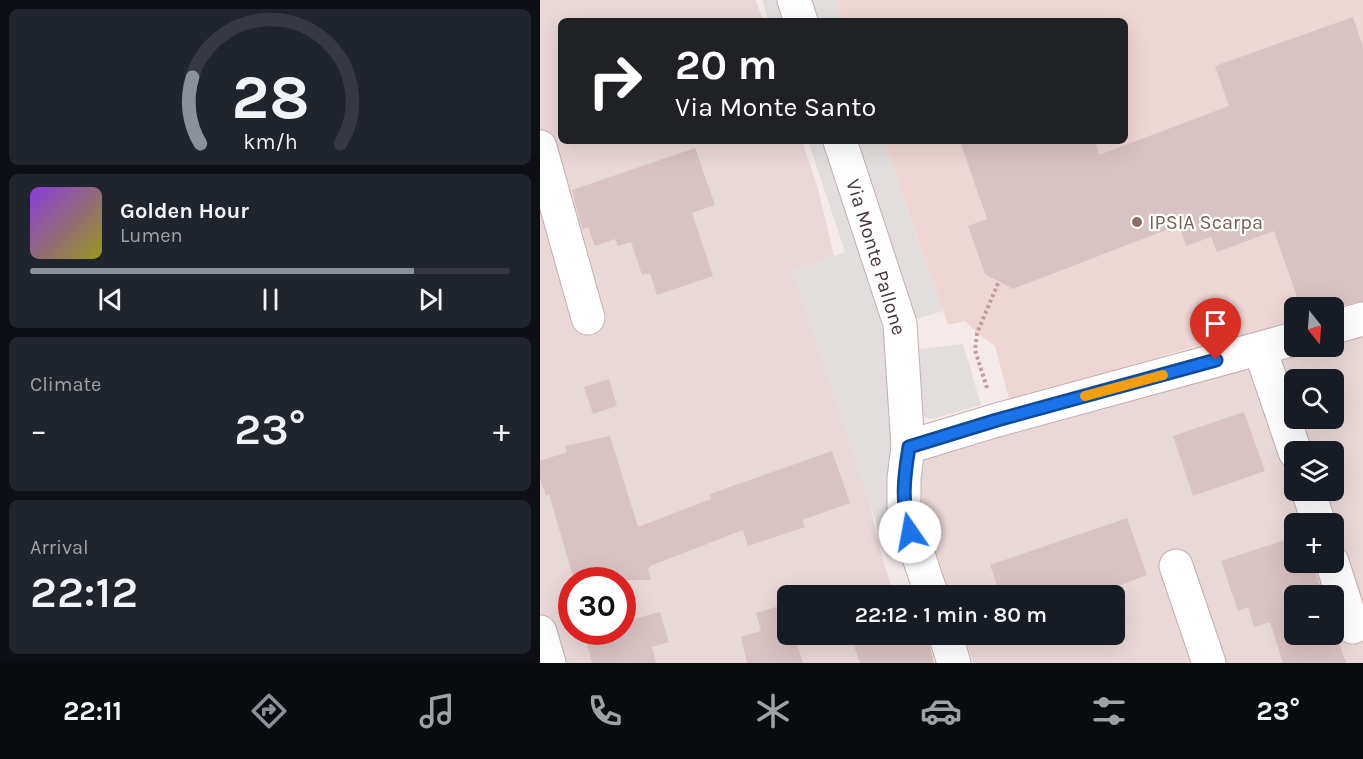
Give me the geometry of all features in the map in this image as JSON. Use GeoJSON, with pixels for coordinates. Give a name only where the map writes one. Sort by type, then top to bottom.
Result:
{"type":"FeatureCollection","features":[{"type":"Feature","properties":{"kind":"street"},"geometry":{"type":"LineString","coordinates":[[794,0],[800,18]]}},
{"type":"Feature","properties":{"kind":"street","name":"Via Monte Pallone"},"geometry":{"type":"LineString","coordinates":[[841,144],[900,324],[909,447],[904,478],[904,513],[928,585]]}},
{"type":"Feature","properties":{"kind":"street"},"geometry":{"type":"LineString","coordinates":[[540,147],[588,318]]}},
{"type":"Feature","properties":{"kind":"street"},"geometry":{"type":"LineString","coordinates":[[1344,324],[1363,319]]}},
{"type":"Feature","properties":{"kind":"street"},"geometry":{"type":"LineString","coordinates":[[909,447],[997,420],[1284,342]]}},
{"type":"Feature","properties":{"kind":"street"},"geometry":{"type":"LineString","coordinates":[[1260,348],[1290,441]]}},
{"type":"Feature","properties":{"kind":"street"},"geometry":{"type":"LineString","coordinates":[[1176,566],[1209,663]]}},
{"type":"Feature","properties":{"kind":"street"},"geometry":{"type":"LineString","coordinates":[[1336,573],[1353,627]]}},
{"type":"Feature","properties":{"kind":"street"},"geometry":{"type":"LineString","coordinates":[[540,632],[549,663]]}},
{"type":"Feature","properties":{"kind":"street"},"geometry":{"type":"LineString","coordinates":[[948,645],[954,663]]}},
{"type":"Feature","properties":{"kind":"path"},"geometry":{"type":"LineString","coordinates":[[997,420],[975,350],[976,333],[999,281]]}},
{"type":"Feature","properties":{"kind":"shaded area"},"geometry":{"type":"Polygon","coordinates":[[[540,0],[756,0],[762,18],[558,18],[558,144],[803,144],[817,185],[850,322],[866,478],[876,537],[891,585],[777,585],[777,645],[912,645],[919,663],[540,663],[540,0]]]}},
{"type":"Feature","properties":{"kind":"shaded area"},"geometry":{"type":"Polygon","coordinates":[[[762,0],[836,0],[842,18],[768,18],[762,0]]]}},
{"type":"Feature","properties":{"kind":"shaded area","name":"IPSIA Scarpa"},"geometry":{"type":"Polygon","coordinates":[[[836,0],[1363,0],[1363,303],[1344,308],[1344,297],[1284,297],[1284,325],[1235,341],[1199,345],[1010,402],[995,346],[965,321],[948,325],[885,144],[1128,144],[1128,18],[842,18],[836,0]]]}},
{"type":"Feature","properties":{"kind":"shaded area"},"geometry":{"type":"Polygon","coordinates":[[[809,144],[885,144],[943,311],[900,324],[903,351],[963,344],[981,405],[932,419],[907,413],[917,551],[888,558],[792,270],[845,252],[809,144]]]}},
{"type":"Feature","properties":{"kind":"shaded area"},"geometry":{"type":"Polygon","coordinates":[[[1363,334],[1363,663],[974,663],[967,645],[1125,645],[1125,585],[946,585],[927,525],[915,454],[1284,356],[1344,357],[1344,339],[1363,334]]]}},
{"type":"Feature","properties":{"kind":"building"},"geometry":{"type":"Polygon","coordinates":[[[1353,17],[1363,47],[1363,301],[1344,306],[1344,297],[1297,297],[1274,231],[1217,252],[1211,237],[1186,246],[1179,225],[1013,289],[985,274],[968,226],[987,219],[961,144],[1096,144],[1099,155],[1229,106],[1215,66],[1353,17]]]}},
{"type":"Feature","properties":{"kind":"building"},"geometry":{"type":"Polygon","coordinates":[[[695,148],[715,205],[692,213],[713,276],[657,295],[650,273],[642,275],[631,242],[618,246],[615,239],[595,246],[588,227],[582,229],[572,190],[695,148]]]}},
{"type":"Feature","properties":{"kind":"building"},"geometry":{"type":"Polygon","coordinates":[[[609,379],[617,406],[593,414],[584,387],[609,379]]]}},
{"type":"Feature","properties":{"kind":"building"},"geometry":{"type":"Polygon","coordinates":[[[1244,412],[1265,471],[1193,496],[1173,436],[1244,412]]]}},
{"type":"Feature","properties":{"kind":"building"},"geometry":{"type":"Polygon","coordinates":[[[610,436],[638,527],[711,499],[710,494],[832,451],[850,503],[802,520],[805,527],[748,546],[743,530],[650,566],[648,569],[651,580],[636,580],[636,567],[570,567],[549,494],[546,496],[540,479],[540,461],[567,452],[565,446],[610,436]]]}},
{"type":"Feature","properties":{"kind":"building"},"geometry":{"type":"Polygon","coordinates":[[[1127,518],[1147,575],[1121,585],[997,585],[990,565],[1127,518]]]}},
{"type":"Feature","properties":{"kind":"building"},"geometry":{"type":"Polygon","coordinates":[[[1284,540],[1284,573],[1316,573],[1319,585],[1284,585],[1284,645],[1340,645],[1346,663],[1283,663],[1270,622],[1254,627],[1248,607],[1238,611],[1221,561],[1284,540]]]}},
{"type":"Feature","properties":{"kind":"building"},"geometry":{"type":"Polygon","coordinates":[[[777,606],[777,645],[797,645],[803,663],[747,663],[741,637],[761,631],[756,613],[777,606]]]}},
{"type":"Feature","properties":{"kind":"building"},"geometry":{"type":"Polygon","coordinates":[[[660,612],[669,642],[652,647],[656,663],[592,663],[587,645],[636,645],[636,618],[660,612]]]}},
{"type":"Feature","properties":{"kind":"building"},"geometry":{"type":"Polygon","coordinates":[[[854,645],[930,645],[934,663],[860,663],[854,645]]]}},
{"type":"Feature","properties":{"kind":"slow traffic"},"geometry":{"type":"LineString","coordinates":[[1085,396],[1163,375]]}},
{"type":"Feature","properties":{"kind":"place","name":"IPSIA Scarpa"},"geometry":{"type":"Point","coordinates":[1137,222]}},
{"type":"Feature","properties":{"kind":"route"},"geometry":{"type":"LineString","coordinates":[[910,532],[904,513],[904,478],[909,447],[997,420],[1216,360]]}}]}
